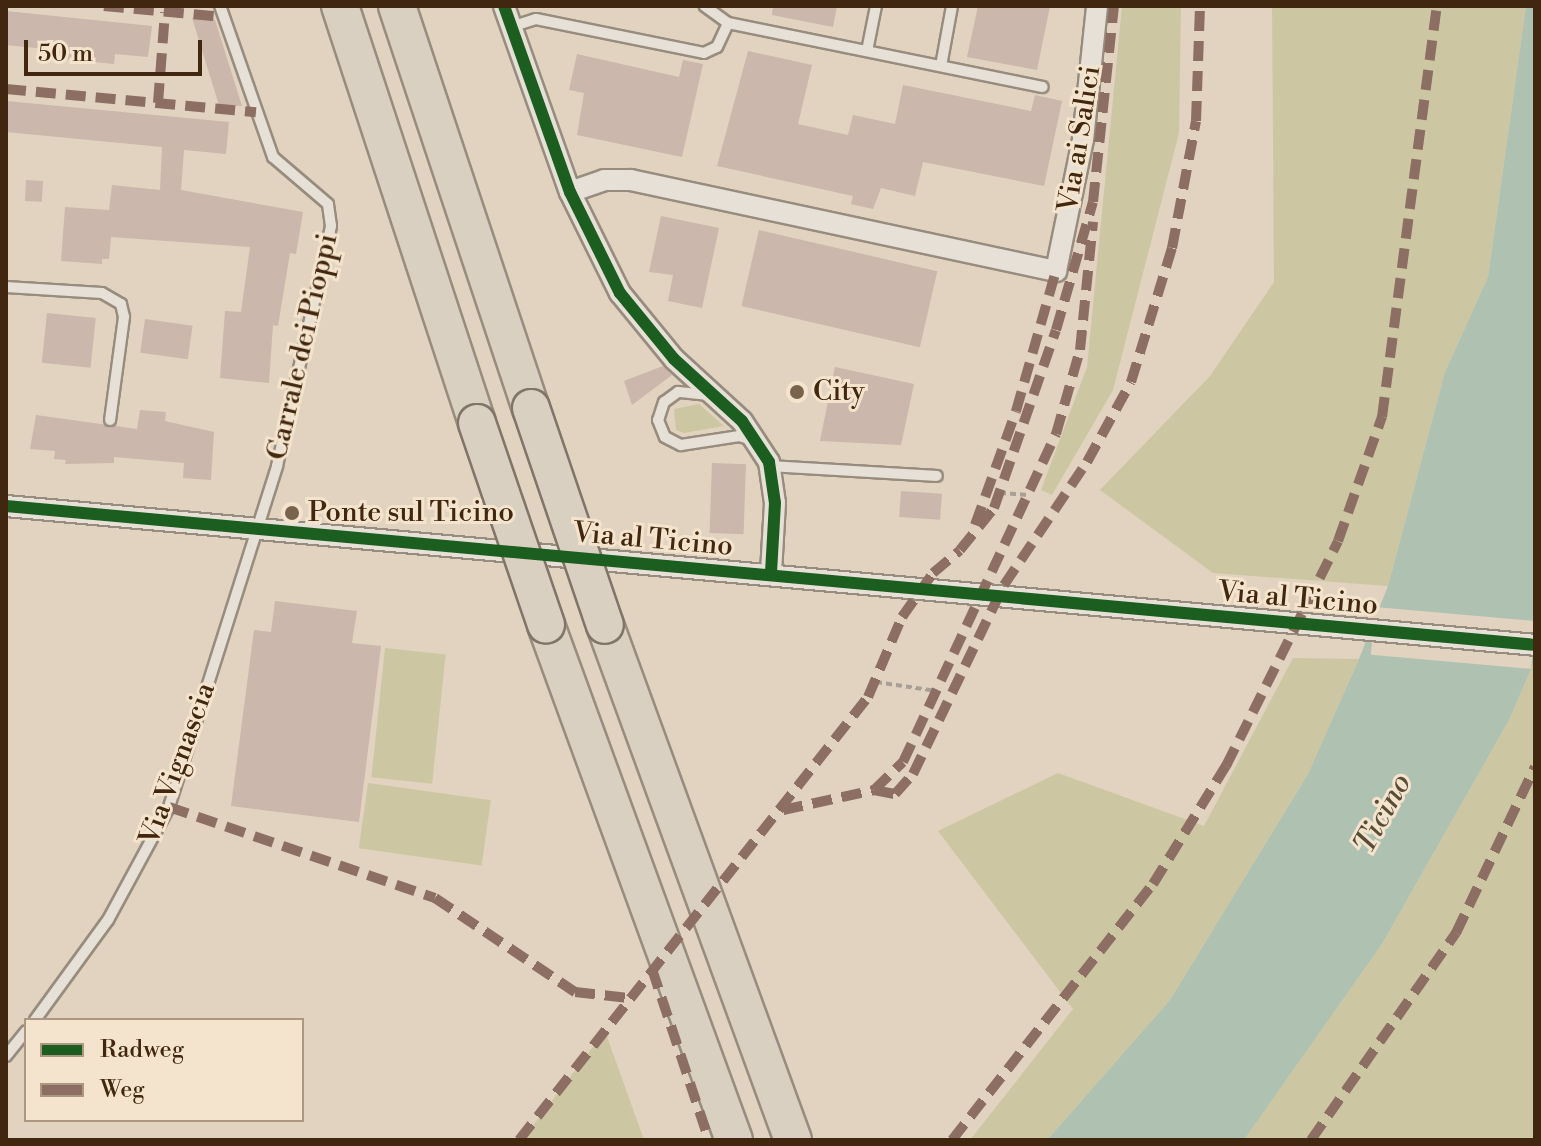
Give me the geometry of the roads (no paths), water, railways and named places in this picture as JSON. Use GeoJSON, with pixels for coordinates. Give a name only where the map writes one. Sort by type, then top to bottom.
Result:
{"type":"FeatureCollection","features":[{"type":"Feature","properties":{"kind":"highway"},"geometry":{"type":"LineString","coordinates":[[340,6],[546,625],[734,1140]]}},
{"type":"Feature","properties":{"kind":"highway"},"geometry":{"type":"LineString","coordinates":[[397,6],[605,625],[695,880],[793,1140]]}},
{"type":"Feature","properties":{"kind":"street"},"geometry":{"type":"LineString","coordinates":[[504,6],[570,192],[628,305],[714,396],[766,457],[775,503],[771,573]]}},
{"type":"Feature","properties":{"kind":"street","name":"Via ai Salici"},"geometry":{"type":"LineString","coordinates":[[570,192],[604,180],[631,180],[1056,271],[1083,140],[1097,6]]}},
{"type":"Feature","properties":{"kind":"street","name":"Via al Ticino"},"geometry":{"type":"LineString","coordinates":[[6,506],[771,573],[1535,645]]}},
{"type":"Feature","properties":{"kind":"lane","name":"Carrale dei Pioppi"},"geometry":{"type":"LineString","coordinates":[[220,6],[273,157],[328,204],[332,216],[259,529]]}},
{"type":"Feature","properties":{"kind":"lane"},"geometry":{"type":"LineString","coordinates":[[705,6],[728,23],[1043,87]]}},
{"type":"Feature","properties":{"kind":"lane"},"geometry":{"type":"LineString","coordinates":[[867,51],[876,6]]}},
{"type":"Feature","properties":{"kind":"lane"},"geometry":{"type":"LineString","coordinates":[[941,66],[952,6]]}},
{"type":"Feature","properties":{"kind":"lane"},"geometry":{"type":"LineString","coordinates":[[511,27],[536,19],[704,53],[717,47],[728,23]]}},
{"type":"Feature","properties":{"kind":"lane"},"geometry":{"type":"LineString","coordinates":[[6,287],[102,293],[121,304],[124,317],[110,420]]}},
{"type":"Feature","properties":{"kind":"lane"},"geometry":{"type":"LineString","coordinates":[[714,396],[686,391],[670,396],[658,420],[665,437],[681,445],[739,436],[766,457],[937,476]]}},
{"type":"Feature","properties":{"kind":"lane","name":"Via Vignascia"},"geometry":{"type":"LineString","coordinates":[[36,1018],[108,920],[169,807],[259,529]]}},
{"type":"Feature","properties":{"kind":"lane"},"geometry":{"type":"LineString","coordinates":[[6,1056],[24,1034]]}},
{"type":"Feature","properties":{"kind":"water","name":"Ticino"},"geometry":{"type":"Polygon","coordinates":[[[1526,6],[1535,6],[1535,660],[1509,720],[1382,944],[1244,1140],[1047,1140],[1170,1000],[1308,774],[1359,659],[1388,586],[1445,372],[1488,277],[1526,6]]]}},
{"type":"Feature","properties":{"kind":"place","name":"City"},"geometry":{"type":"Point","coordinates":[797,392]}},
{"type":"Feature","properties":{"kind":"place","name":"Ponte sul Ticino"},"geometry":{"type":"Point","coordinates":[292,513]}}]}
